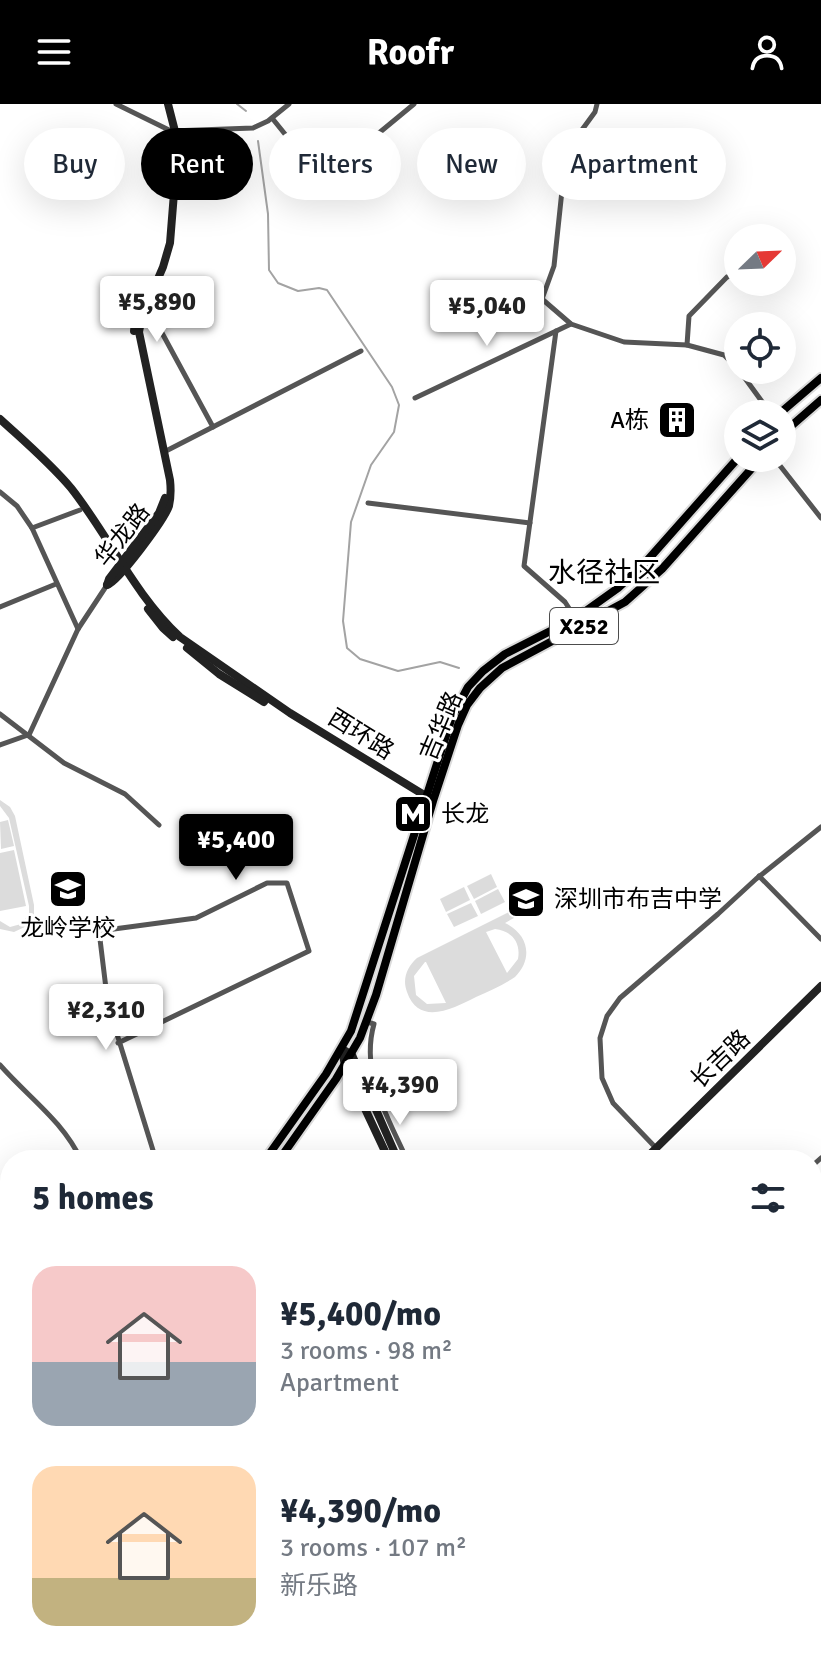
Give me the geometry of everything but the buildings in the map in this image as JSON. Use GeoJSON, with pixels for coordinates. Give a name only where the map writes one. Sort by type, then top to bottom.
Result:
{"type":"FeatureCollection","features":[{"type":"Feature","properties":{"kind":"main road"},"geometry":{"type":"LineString","coordinates":[[795,400],[821,378]]}},
{"type":"Feature","properties":{"kind":"main road"},"geometry":{"type":"LineString","coordinates":[[796,421],[821,400]]}},
{"type":"Feature","properties":{"kind":"main road","name":"吉华路"},"geometry":{"type":"LineString","coordinates":[[286,1150],[352,1055],[367,1021],[452,717],[468,687],[505,654],[576,618],[618,588],[645,563],[726,472]]}},
{"type":"Feature","properties":{"kind":"main road","name":"吉华路"},"geometry":{"type":"LineString","coordinates":[[272,1150],[342,1049],[360,1007],[428,799],[467,705],[502,668],[625,602],[662,569],[749,472]]}},
{"type":"Feature","properties":{"kind":"street"},"geometry":{"type":"LineString","coordinates":[[116,104],[168,128]]}},
{"type":"Feature","properties":{"kind":"street","name":"华龙路"},"geometry":{"type":"LineString","coordinates":[[166,104],[173,128]]}},
{"type":"Feature","properties":{"kind":"street"},"geometry":{"type":"LineString","coordinates":[[250,128],[272,118],[289,104]]}},
{"type":"Feature","properties":{"kind":"street"},"geometry":{"type":"LineString","coordinates":[[272,118],[322,180],[414,104]]}},
{"type":"Feature","properties":{"kind":"street"},"geometry":{"type":"LineString","coordinates":[[597,104],[595,112],[576,138],[563,181],[551,274],[542,299],[571,324],[624,342],[687,345],[724,355]]}},
{"type":"Feature","properties":{"kind":"street","name":"华龙路"},"geometry":{"type":"LineString","coordinates":[[121,568],[159,513],[166,491],[134,331],[136,314],[159,265],[165,241],[168,200]]}},
{"type":"Feature","properties":{"kind":"street","name":"华龙路"},"geometry":{"type":"LineString","coordinates":[[107,585],[169,505],[170,480],[139,332],[142,316],[170,243],[173,200]]}},
{"type":"Feature","properties":{"kind":"street"},"geometry":{"type":"LineString","coordinates":[[687,345],[689,316],[724,280]]}},
{"type":"Feature","properties":{"kind":"street"},"geometry":{"type":"LineString","coordinates":[[174,282],[155,312],[155,320],[213,427]]}},
{"type":"Feature","properties":{"kind":"street"},"geometry":{"type":"LineString","coordinates":[[415,398],[571,324]]}},
{"type":"Feature","properties":{"kind":"street"},"geometry":{"type":"LineString","coordinates":[[556,331],[524,566],[565,602],[580,627]]}},
{"type":"Feature","properties":{"kind":"street"},"geometry":{"type":"LineString","coordinates":[[164,452],[361,351]]}},
{"type":"Feature","properties":{"kind":"street","name":"西环路"},"geometry":{"type":"LineString","coordinates":[[0,419],[70,488],[121,568]]}},
{"type":"Feature","properties":{"kind":"street","name":"西环路"},"geometry":{"type":"LineString","coordinates":[[0,425],[66,491],[121,568],[180,637],[290,713],[428,799]]}},
{"type":"Feature","properties":{"kind":"street"},"geometry":{"type":"LineString","coordinates":[[785,472],[821,518]]}},
{"type":"Feature","properties":{"kind":"street"},"geometry":{"type":"LineString","coordinates":[[0,492],[17,506],[32,528],[78,629]]}},
{"type":"Feature","properties":{"kind":"street"},"geometry":{"type":"LineString","coordinates":[[368,503],[530,523]]}},
{"type":"Feature","properties":{"kind":"street"},"geometry":{"type":"LineString","coordinates":[[32,528],[80,510]]}},
{"type":"Feature","properties":{"kind":"street"},"geometry":{"type":"LineString","coordinates":[[0,607],[56,584]]}},
{"type":"Feature","properties":{"kind":"street"},"geometry":{"type":"LineString","coordinates":[[0,745],[29,735],[78,629],[107,585]]}},
{"type":"Feature","properties":{"kind":"street"},"geometry":{"type":"LineString","coordinates":[[0,714],[64,763],[125,794],[159,825]]}},
{"type":"Feature","properties":{"kind":"street"},"geometry":{"type":"LineString","coordinates":[[656,1148],[613,1103],[602,1078],[600,1038],[607,1016],[620,998],[759,876],[821,827]]}},
{"type":"Feature","properties":{"kind":"street"},"geometry":{"type":"LineString","coordinates":[[759,876],[821,939]]}},
{"type":"Feature","properties":{"kind":"street"},"geometry":{"type":"LineString","coordinates":[[118,1043],[309,951],[287,883],[267,883],[196,918],[99,931],[108,1005],[118,1043],[153,1150]]}},
{"type":"Feature","properties":{"kind":"street","name":"长吉路"},"geometry":{"type":"LineString","coordinates":[[656,1148],[821,986]]}},
{"type":"Feature","properties":{"kind":"street"},"geometry":{"type":"LineString","coordinates":[[367,1021],[374,1024],[369,1052],[371,1074],[403,1150]]}},
{"type":"Feature","properties":{"kind":"street"},"geometry":{"type":"LineString","coordinates":[[342,1049],[352,1055],[385,1150]]}},
{"type":"Feature","properties":{"kind":"street"},"geometry":{"type":"LineString","coordinates":[[342,1049],[345,1066],[392,1150]]}},
{"type":"Feature","properties":{"kind":"street"},"geometry":{"type":"LineString","coordinates":[[0,1065],[54,1118],[77,1150]]}},
{"type":"Feature","properties":{"kind":"shaded area"},"geometry":{"type":"Polygon","coordinates":[[[0,800],[10,807],[15,816],[34,905],[34,916],[29,925],[14,932],[0,929],[0,921],[10,927],[21,924],[29,914],[29,906],[9,818],[0,806],[0,800]]]}},
{"type":"Feature","properties":{"kind":"shaded area"},"geometry":{"type":"Polygon","coordinates":[[[8,820],[14,846],[1,849],[0,822],[8,820]]]}},
{"type":"Feature","properties":{"kind":"shaded area"},"geometry":{"type":"Polygon","coordinates":[[[14,850],[26,906],[0,911],[0,853],[14,850]]]}},
{"type":"Feature","properties":{"kind":"shaded area"},"geometry":{"type":"Polygon","coordinates":[[[491,874],[497,887],[474,899],[467,886],[491,874]]]}},
{"type":"Feature","properties":{"kind":"shaded area"},"geometry":{"type":"Polygon","coordinates":[[[464,887],[470,900],[446,912],[440,899],[464,887]]]}},
{"type":"Feature","properties":{"kind":"shaded area"},"geometry":{"type":"Polygon","coordinates":[[[498,889],[505,902],[481,914],[475,901],[498,889]]]}},
{"type":"Feature","properties":{"kind":"shaded area"},"geometry":{"type":"Polygon","coordinates":[[[471,903],[478,916],[454,927],[447,914],[471,903]]]}},
{"type":"Feature","properties":{"kind":"shaded area"},"geometry":{"type":"Polygon","coordinates":[[[511,911],[514,918],[505,923],[519,933],[526,947],[525,962],[515,977],[458,1006],[438,1012],[420,1009],[407,992],[406,974],[417,958],[511,911]],[[495,929],[486,932],[507,973],[518,959],[517,943],[511,935],[495,929]],[[426,962],[414,976],[416,995],[427,1004],[446,1003],[426,962]]]}},
{"type":"Feature","properties":{"kind":"waterway"},"geometry":{"type":"LineString","coordinates":[[237,104],[246,111]]}},
{"type":"Feature","properties":{"kind":"waterway"},"geometry":{"type":"LineString","coordinates":[[258,141],[268,214],[269,270],[278,283],[298,291],[327,290],[392,387],[399,405],[394,432],[371,465],[351,522],[343,621],[347,648],[360,659],[398,671],[440,662],[459,668]]}},
{"type":"Feature","properties":{"kind":"place","name":"A栋"},"geometry":{"type":"Point","coordinates":[677,420]}},
{"type":"Feature","properties":{"kind":"place","name":"长龙"},"geometry":{"type":"Point","coordinates":[413,814]}},
{"type":"Feature","properties":{"kind":"place","name":"龙岭学校"},"geometry":{"type":"Point","coordinates":[68,889]}},
{"type":"Feature","properties":{"kind":"place","name":"深圳市布吉中学"},"geometry":{"type":"Point","coordinates":[526,899]}},
{"type":"Feature","properties":{"kind":"district","name":"水径社区"},"geometry":{"type":"Point","coordinates":[604,572]}}]}
